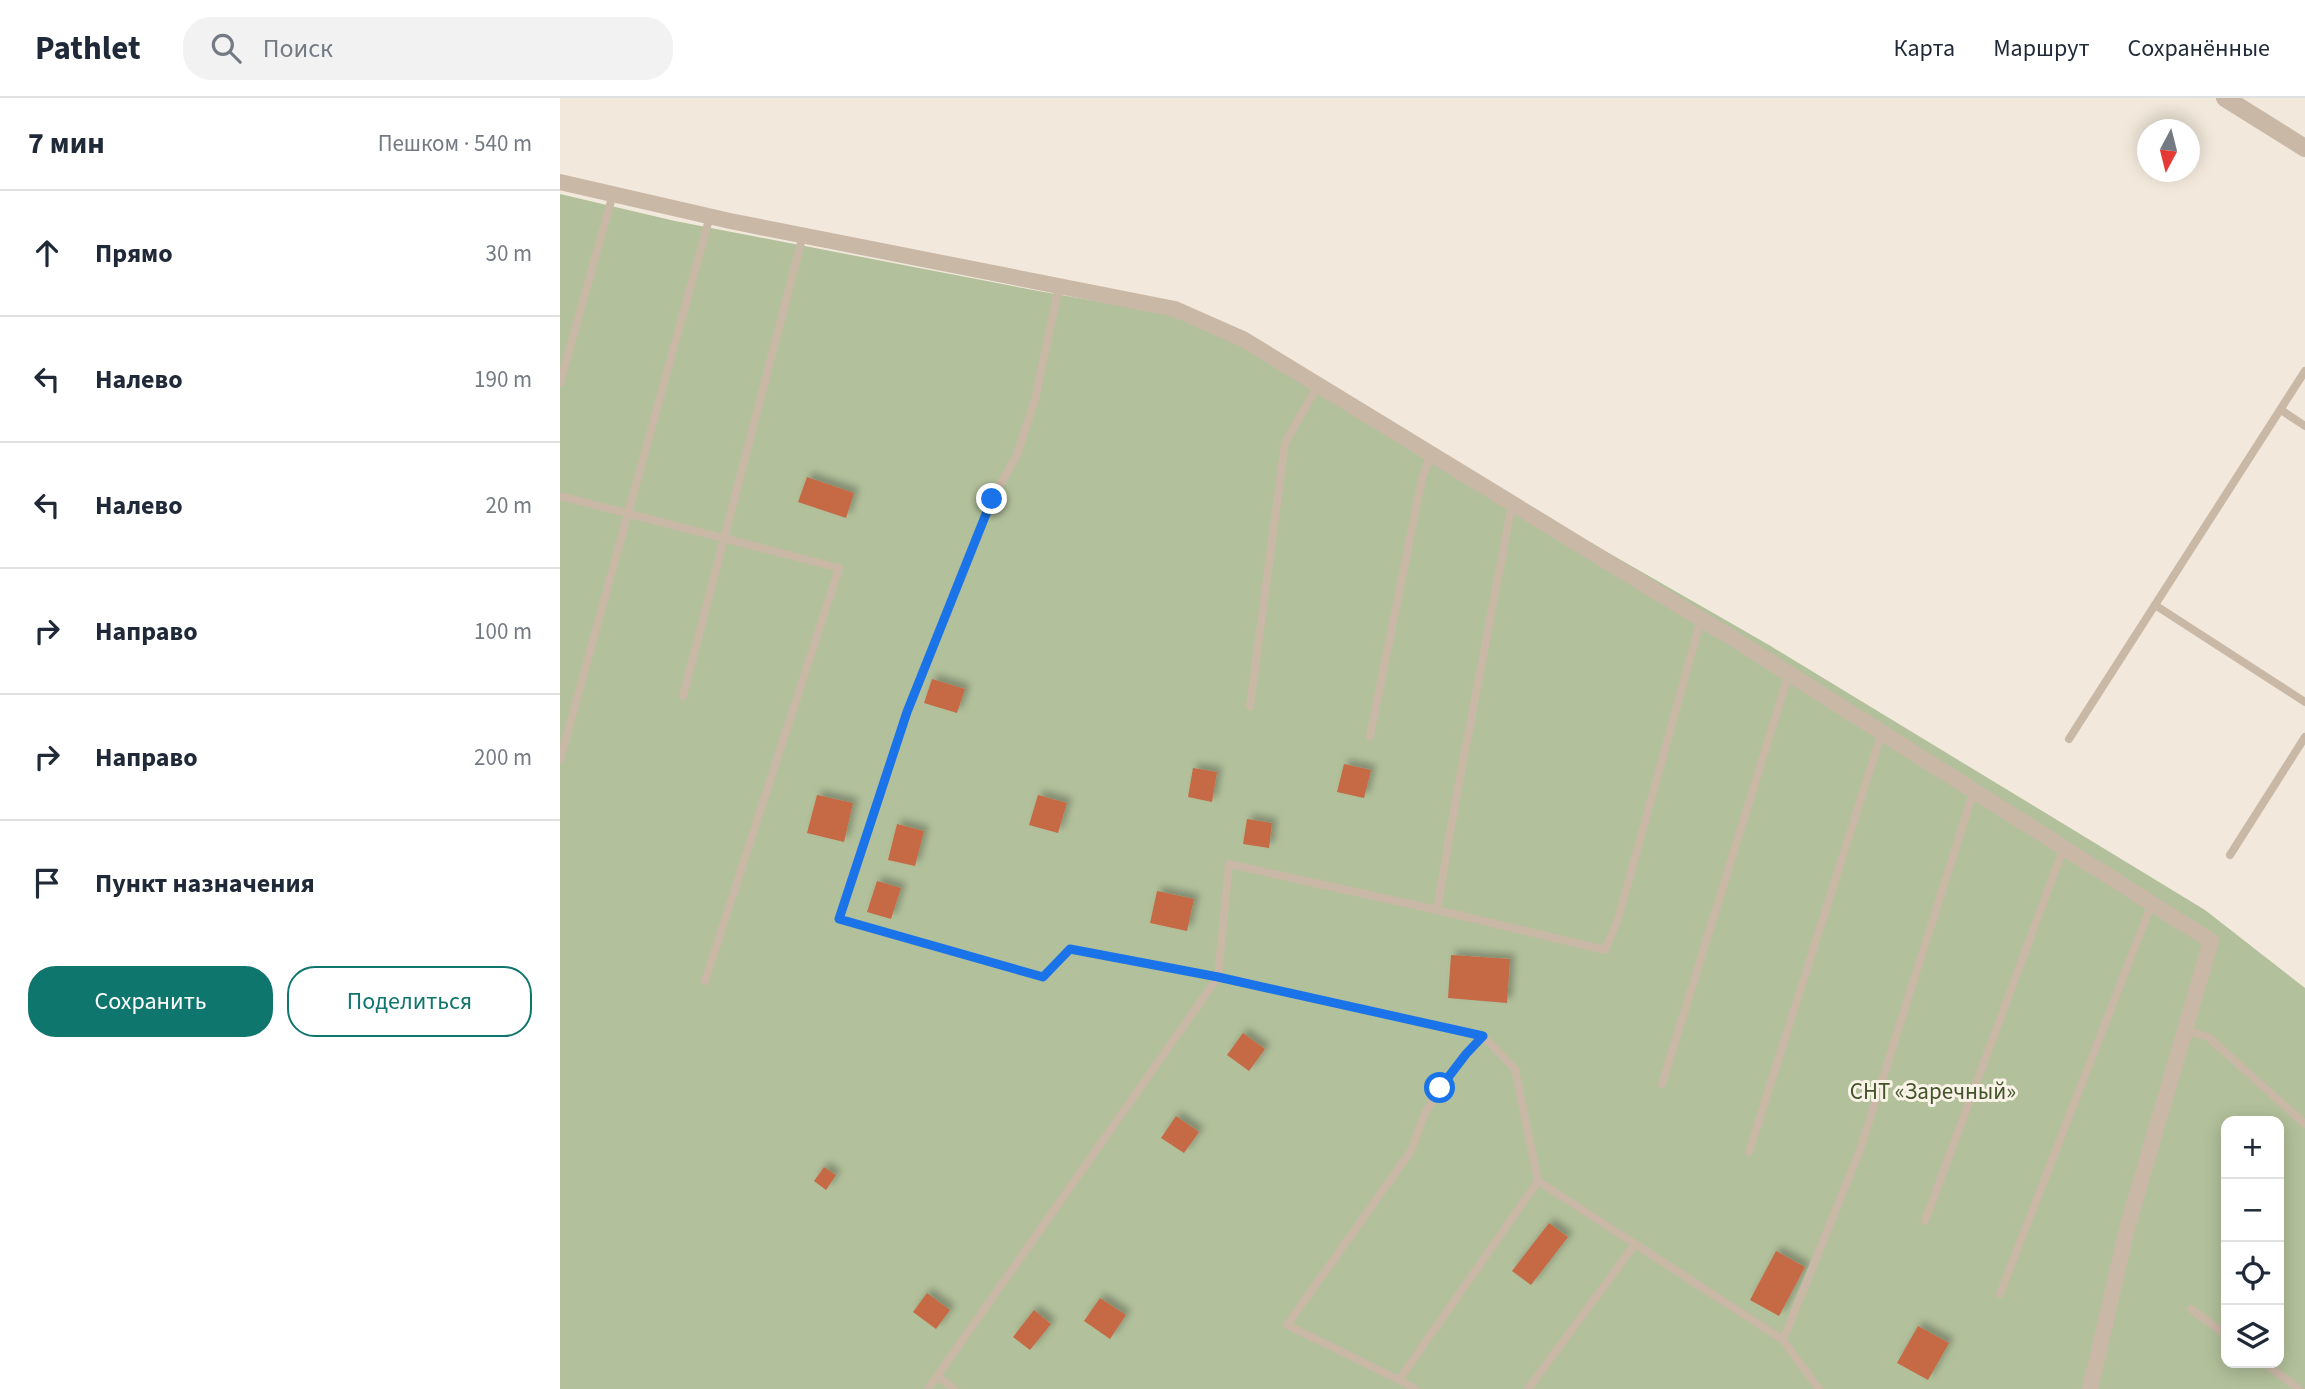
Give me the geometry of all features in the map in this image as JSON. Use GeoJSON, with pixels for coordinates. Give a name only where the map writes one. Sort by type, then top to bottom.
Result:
{"type":"FeatureCollection","features":[{"type":"Feature","properties":{"kind":"street"},"geometry":{"type":"LineString","coordinates":[[2225,98],[2305,148]]}},
{"type":"Feature","properties":{"kind":"street"},"geometry":{"type":"LineString","coordinates":[[560,183],[710,216],[1175,309],[1243,339],[1788,673],[2211,941],[2129,1225],[2090,1389]]}},
{"type":"Feature","properties":{"kind":"lane"},"geometry":{"type":"LineString","coordinates":[[560,383],[613,194]]}},
{"type":"Feature","properties":{"kind":"lane"},"geometry":{"type":"LineString","coordinates":[[560,760],[710,216]]}},
{"type":"Feature","properties":{"kind":"lane"},"geometry":{"type":"LineString","coordinates":[[683,696],[803,235]]}},
{"type":"Feature","properties":{"kind":"lane"},"geometry":{"type":"LineString","coordinates":[[1059,286],[1035,399],[1017,455],[992,499],[907,712],[839,919],[1043,977],[1070,949],[1218,977],[1483,1036],[1515,1069],[1538,1181],[1783,1340],[1819,1389]]}},
{"type":"Feature","properties":{"kind":"lane"},"geometry":{"type":"LineString","coordinates":[[2069,739],[2305,371]]}},
{"type":"Feature","properties":{"kind":"lane"},"geometry":{"type":"LineString","coordinates":[[1250,706],[1285,443],[1318,384]]}},
{"type":"Feature","properties":{"kind":"lane"},"geometry":{"type":"LineString","coordinates":[[2281,410],[2305,426]]}},
{"type":"Feature","properties":{"kind":"lane"},"geometry":{"type":"LineString","coordinates":[[1370,736],[1422,479],[1431,454]]}},
{"type":"Feature","properties":{"kind":"lane"},"geometry":{"type":"LineString","coordinates":[[560,496],[839,568],[705,981]]}},
{"type":"Feature","properties":{"kind":"lane"},"geometry":{"type":"LineString","coordinates":[[1437,910],[1513,504]]}},
{"type":"Feature","properties":{"kind":"lane"},"geometry":{"type":"LineString","coordinates":[[2155,605],[2305,702]]}},
{"type":"Feature","properties":{"kind":"lane"},"geometry":{"type":"LineString","coordinates":[[928,1389],[1218,977],[1229,864],[1605,950],[1618,919],[1701,619]]}},
{"type":"Feature","properties":{"kind":"lane"},"geometry":{"type":"LineString","coordinates":[[1662,1084],[1788,673]]}},
{"type":"Feature","properties":{"kind":"lane"},"geometry":{"type":"LineString","coordinates":[[1749,1152],[1882,732]]}},
{"type":"Feature","properties":{"kind":"lane"},"geometry":{"type":"LineString","coordinates":[[2230,855],[2305,737]]}},
{"type":"Feature","properties":{"kind":"lane"},"geometry":{"type":"LineString","coordinates":[[1783,1340],[1860,1150],[1973,790]]}},
{"type":"Feature","properties":{"kind":"lane"},"geometry":{"type":"LineString","coordinates":[[1925,1221],[2064,847]]}},
{"type":"Feature","properties":{"kind":"lane"},"geometry":{"type":"LineString","coordinates":[[2000,1294],[2152,903]]}},
{"type":"Feature","properties":{"kind":"lane"},"geometry":{"type":"LineString","coordinates":[[2185,1030],[2208,1037],[2305,1124]]}},
{"type":"Feature","properties":{"kind":"lane"},"geometry":{"type":"LineString","coordinates":[[1415,1389],[1287,1325],[1411,1151],[1424,1115],[1440,1088],[1483,1036]]}},
{"type":"Feature","properties":{"kind":"lane"},"geometry":{"type":"LineString","coordinates":[[1399,1380],[1538,1181]]}},
{"type":"Feature","properties":{"kind":"lane"},"geometry":{"type":"LineString","coordinates":[[1528,1389],[1635,1244]]}},
{"type":"Feature","properties":{"kind":"lane"},"geometry":{"type":"LineString","coordinates":[[2191,1309],[2221,1331]]}},
{"type":"Feature","properties":{"kind":"lane"},"geometry":{"type":"LineString","coordinates":[[2271,1368],[2299,1389]]}},
{"type":"Feature","properties":{"kind":"lane"},"geometry":{"type":"LineString","coordinates":[[937,1376],[954,1389]]}},
{"type":"Feature","properties":{"kind":"green space","name":"СНТ «Заречный»"},"geometry":{"type":"Polygon","coordinates":[[[560,194],[675,221],[1203,320],[1769,645],[2205,910],[2305,988],[2305,1389],[560,1389],[560,194]]]}},
{"type":"Feature","properties":{"kind":"building"},"geometry":{"type":"Polygon","coordinates":[[[807,477],[854,493],[846,518],[798,502],[807,477]]]}},
{"type":"Feature","properties":{"kind":"building"},"geometry":{"type":"Polygon","coordinates":[[[932,679],[965,689],[957,713],[924,703],[932,679]]]}},
{"type":"Feature","properties":{"kind":"building"},"geometry":{"type":"Polygon","coordinates":[[[1344,764],[1371,770],[1364,798],[1337,792],[1344,764]]]}},
{"type":"Feature","properties":{"kind":"building"},"geometry":{"type":"Polygon","coordinates":[[[1193,768],[1217,772],[1212,802],[1188,797],[1193,768]]]}},
{"type":"Feature","properties":{"kind":"building"},"geometry":{"type":"Polygon","coordinates":[[[817,795],[853,803],[844,842],[807,833],[817,795]]]}},
{"type":"Feature","properties":{"kind":"building"},"geometry":{"type":"Polygon","coordinates":[[[1038,795],[1067,803],[1058,833],[1029,825],[1038,795]]]}},
{"type":"Feature","properties":{"kind":"building"},"geometry":{"type":"Polygon","coordinates":[[[1247,819],[1272,823],[1269,848],[1243,844],[1247,819]]]}},
{"type":"Feature","properties":{"kind":"building"},"geometry":{"type":"Polygon","coordinates":[[[897,824],[924,831],[915,866],[888,860],[897,824]]]}},
{"type":"Feature","properties":{"kind":"building"},"geometry":{"type":"Polygon","coordinates":[[[877,881],[901,888],[891,919],[867,912],[877,881]]]}},
{"type":"Feature","properties":{"kind":"building"},"geometry":{"type":"Polygon","coordinates":[[[1157,891],[1194,899],[1187,931],[1150,923],[1157,891]]]}},
{"type":"Feature","properties":{"kind":"building"},"geometry":{"type":"Polygon","coordinates":[[[1451,955],[1510,959],[1507,1003],[1448,998],[1451,955]]]}},
{"type":"Feature","properties":{"kind":"building"},"geometry":{"type":"Polygon","coordinates":[[[1243,1033],[1265,1049],[1249,1071],[1227,1055],[1243,1033]]]}},
{"type":"Feature","properties":{"kind":"building"},"geometry":{"type":"Polygon","coordinates":[[[1176,1116],[1199,1132],[1184,1153],[1161,1138],[1176,1116]]]}},
{"type":"Feature","properties":{"kind":"building"},"geometry":{"type":"Polygon","coordinates":[[[824,1167],[836,1175],[826,1190],[814,1181],[824,1167]]]}},
{"type":"Feature","properties":{"kind":"building"},"geometry":{"type":"Polygon","coordinates":[[[1549,1223],[1568,1237],[1531,1285],[1512,1271],[1549,1223]]]}},
{"type":"Feature","properties":{"kind":"building"},"geometry":{"type":"Polygon","coordinates":[[[1776,1251],[1805,1267],[1779,1316],[1750,1300],[1776,1251]]]}},
{"type":"Feature","properties":{"kind":"building"},"geometry":{"type":"Polygon","coordinates":[[[927,1293],[950,1310],[936,1329],[913,1312],[927,1293]]]}},
{"type":"Feature","properties":{"kind":"building"},"geometry":{"type":"Polygon","coordinates":[[[1100,1298],[1126,1315],[1110,1339],[1084,1321],[1100,1298]]]}},
{"type":"Feature","properties":{"kind":"building"},"geometry":{"type":"Polygon","coordinates":[[[1034,1310],[1051,1324],[1030,1350],[1013,1337],[1034,1310]]]}},
{"type":"Feature","properties":{"kind":"building"},"geometry":{"type":"Polygon","coordinates":[[[1918,1326],[1949,1343],[1928,1380],[1897,1363],[1918,1326]]]}},
{"type":"Feature","properties":{"kind":"route"},"geometry":{"type":"LineString","coordinates":[[992,499],[907,712],[839,919],[1043,977],[1070,949],[1218,977],[1483,1036],[1440,1088]]}}]}
